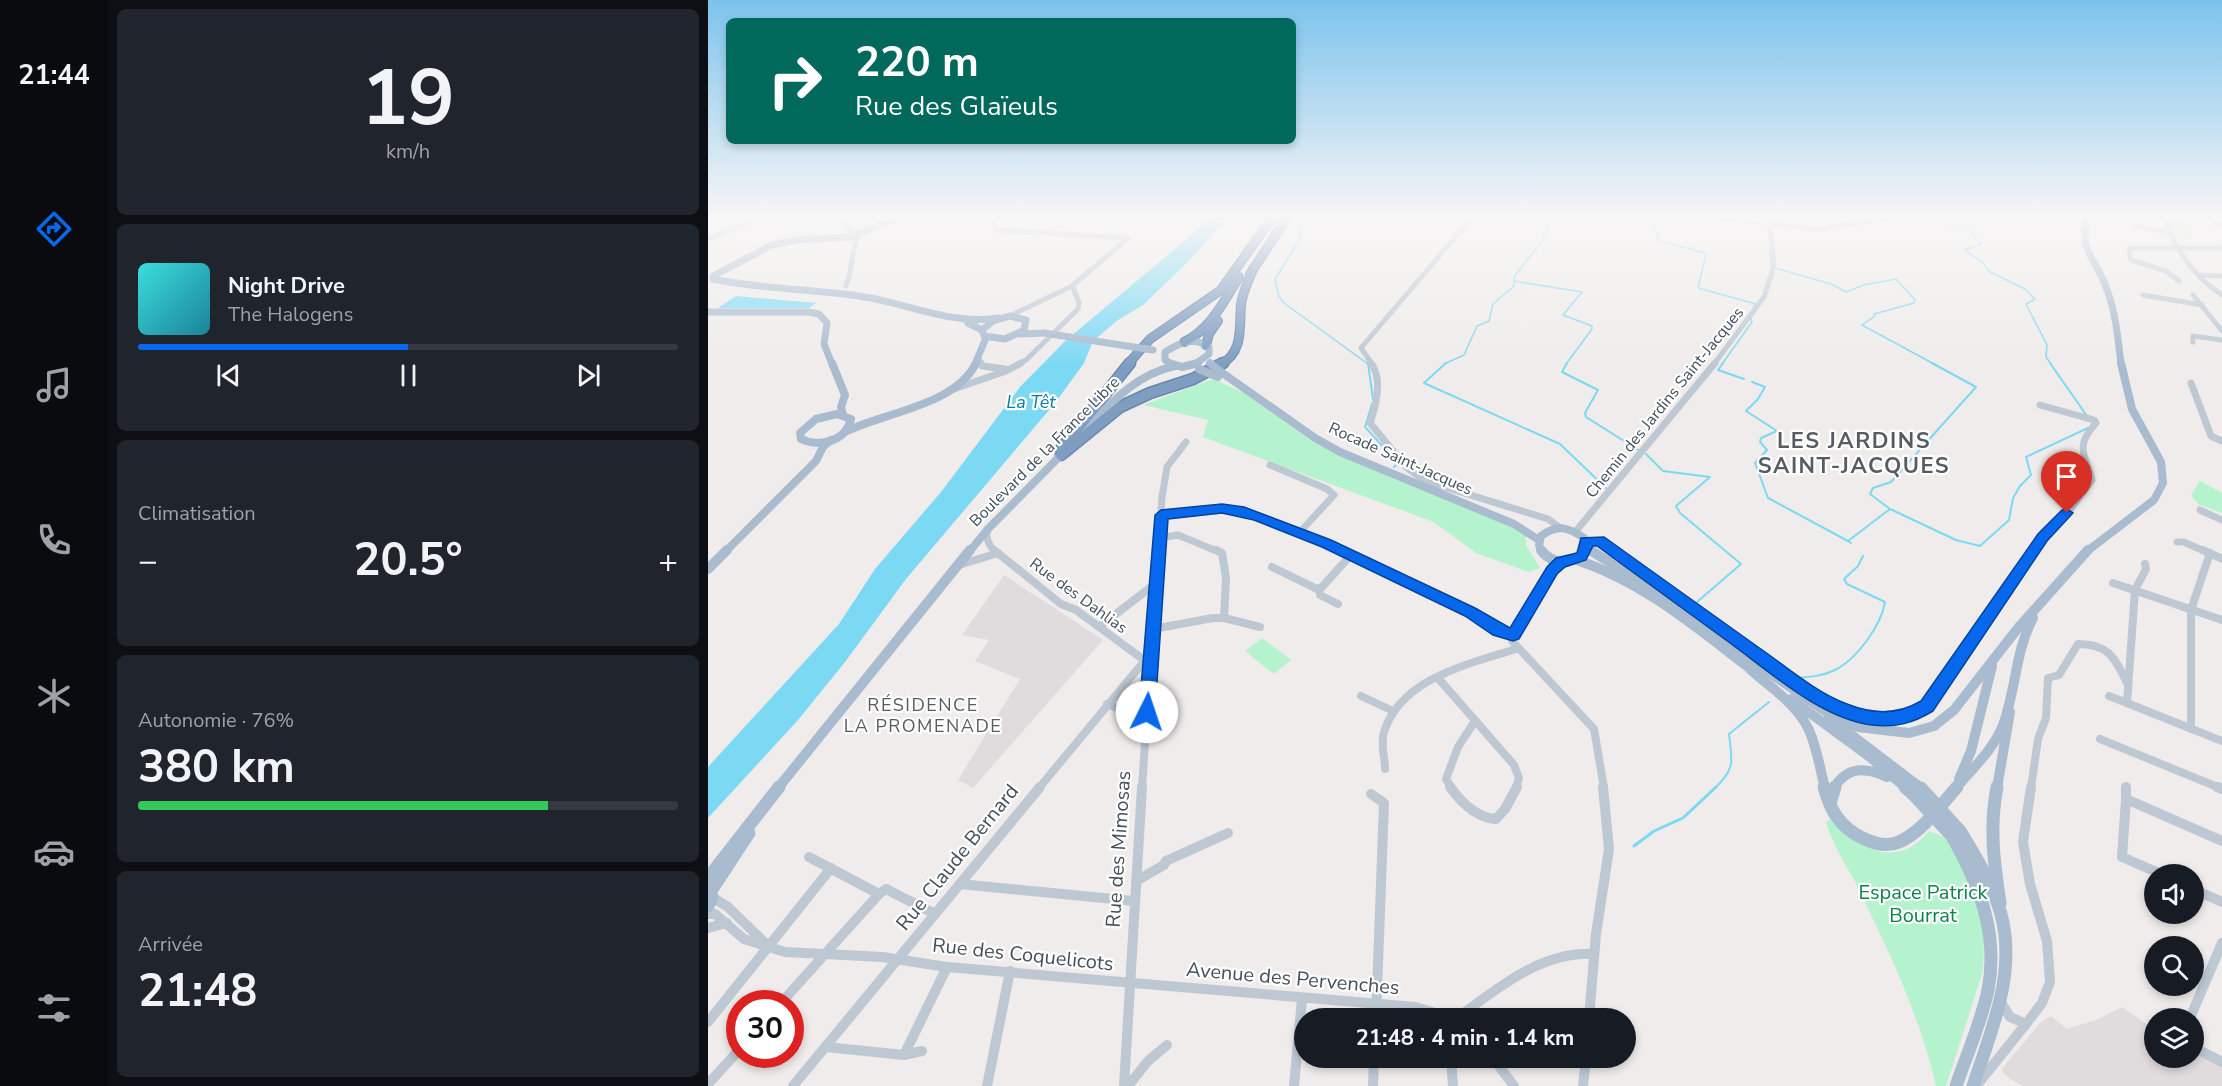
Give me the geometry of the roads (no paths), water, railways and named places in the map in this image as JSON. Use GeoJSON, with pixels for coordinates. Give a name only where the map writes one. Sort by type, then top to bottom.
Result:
{"type":"FeatureCollection","features":[{"type":"Feature","properties":{"kind":"highway"},"geometry":{"type":"LineString","coordinates":[[1061,452],[1139,350],[1150,339],[1221,290],[1238,266]]}},
{"type":"Feature","properties":{"kind":"highway"},"geometry":{"type":"LineString","coordinates":[[1184,342],[1193,339],[1202,330],[1246,266]]}},
{"type":"Feature","properties":{"kind":"highway"},"geometry":{"type":"LineString","coordinates":[[1206,345],[1212,330],[1255,266]]}},
{"type":"Feature","properties":{"kind":"highway"},"geometry":{"type":"LineString","coordinates":[[1061,452],[1120,407],[1150,393],[1193,379],[1225,362],[1233,354],[1241,335],[1241,303],[1253,269]]}},
{"type":"Feature","properties":{"kind":"main road"},"geometry":{"type":"LineString","coordinates":[[710,280],[732,266]]}},
{"type":"Feature","properties":{"kind":"main road"},"geometry":{"type":"LineString","coordinates":[[1514,524],[1576,531],[1586,545],[1670,600],[1767,671],[1827,712],[1858,727],[1908,733],[1934,726],[1954,710],[2018,628],[2087,550],[2154,500],[2164,482],[2162,464],[2158,454],[2132,409],[2107,289],[2095,266]]}},
{"type":"Feature","properties":{"kind":"main road"},"geometry":{"type":"LineString","coordinates":[[710,280],[860,296],[971,320],[981,321],[1010,316],[1026,320],[1029,329]]}},
{"type":"Feature","properties":{"kind":"main road"},"geometry":{"type":"LineString","coordinates":[[710,280],[849,298],[947,318],[976,326],[984,334],[1001,339]]}},
{"type":"Feature","properties":{"kind":"main road"},"geometry":{"type":"LineString","coordinates":[[708,311],[819,314],[827,323],[824,344],[845,395],[841,407],[851,423],[847,431]]}},
{"type":"Feature","properties":{"kind":"main road"},"geometry":{"type":"LineString","coordinates":[[708,569],[816,461],[823,447],[831,440],[862,422],[952,390],[968,377],[988,324],[998,318]]}},
{"type":"Feature","properties":{"kind":"main road"},"geometry":{"type":"LineString","coordinates":[[978,355],[989,345],[1029,329],[1160,354],[1175,366],[1208,361]]}},
{"type":"Feature","properties":{"kind":"main road"},"geometry":{"type":"LineString","coordinates":[[1184,342],[1197,341],[1206,345],[1210,351],[1208,361]]}},
{"type":"Feature","properties":{"kind":"main road","name":"Boulevard de la France Libre"},"geometry":{"type":"LineString","coordinates":[[925,605],[1011,503],[1119,392],[1160,354],[1184,342]]}},
{"type":"Feature","properties":{"kind":"main road"},"geometry":{"type":"LineString","coordinates":[[1208,361],[1220,374]]}},
{"type":"Feature","properties":{"kind":"main road","name":"Boulevard de la France Libre"},"geometry":{"type":"LineString","coordinates":[[710,892],[762,809],[979,534],[1132,385],[1164,368],[1175,366]]}},
{"type":"Feature","properties":{"kind":"main road"},"geometry":{"type":"LineString","coordinates":[[1185,366],[1220,374]]}},
{"type":"Feature","properties":{"kind":"main road","name":"Rocade Saint-Jacques"},"geometry":{"type":"LineString","coordinates":[[1220,374],[1340,452],[1514,524]]}},
{"type":"Feature","properties":{"kind":"main road"},"geometry":{"type":"LineString","coordinates":[[808,469],[814,453],[808,443],[801,439],[800,433],[809,423],[822,417],[836,403],[842,388]]}},
{"type":"Feature","properties":{"kind":"main road"},"geometry":{"type":"LineString","coordinates":[[822,417],[870,416],[941,395]]}},
{"type":"Feature","properties":{"kind":"main road"},"geometry":{"type":"LineString","coordinates":[[808,443],[831,440]]}},
{"type":"Feature","properties":{"kind":"main road"},"geometry":{"type":"LineString","coordinates":[[1514,524],[1539,540],[1542,552],[1546,556],[1561,562],[1577,560],[1593,564],[1641,589],[1917,791]]}},
{"type":"Feature","properties":{"kind":"main road"},"geometry":{"type":"LineString","coordinates":[[1539,540],[1555,528]]}},
{"type":"Feature","properties":{"kind":"main road"},"geometry":{"type":"LineString","coordinates":[[1577,560],[1586,545]]}},
{"type":"Feature","properties":{"kind":"main road"},"geometry":{"type":"LineString","coordinates":[[1751,670],[1797,712],[1808,729],[1830,802],[1838,818],[1852,831],[1882,845],[1899,842],[1951,793],[1993,742],[2002,727],[2020,643],[2042,603]]}},
{"type":"Feature","properties":{"kind":"main road"},"geometry":{"type":"LineString","coordinates":[[1951,793],[1970,758],[1975,742],[1983,692],[1995,658]]}},
{"type":"Feature","properties":{"kind":"main road"},"geometry":{"type":"LineString","coordinates":[[1767,671],[1917,791],[1956,834],[1981,867],[2001,915]]}},
{"type":"Feature","properties":{"kind":"main road"},"geometry":{"type":"LineString","coordinates":[[1975,1086],[2000,999],[2005,941],[1994,856],[1992,820],[2009,730],[2011,686]]}},
{"type":"Feature","properties":{"kind":"main road"},"geometry":{"type":"LineString","coordinates":[[1830,802],[1837,780],[1847,772],[1863,769],[1879,772],[1917,791]]}},
{"type":"Feature","properties":{"kind":"main road"},"geometry":{"type":"LineString","coordinates":[[1956,834],[1982,898],[1989,926],[1992,964],[1988,990],[1956,1086]]}},
{"type":"Feature","properties":{"kind":"street"},"geometry":{"type":"LineString","coordinates":[[846,286],[851,266]]}},
{"type":"Feature","properties":{"kind":"street"},"geometry":{"type":"LineString","coordinates":[[1010,316],[1072,286],[1096,266]]}},
{"type":"Feature","properties":{"kind":"street"},"geometry":{"type":"LineString","coordinates":[[1431,266],[1361,348],[1375,368],[1377,404],[1370,423],[1407,468],[1425,481],[1548,519],[1555,528]]}},
{"type":"Feature","properties":{"kind":"street","name":"Chemin des Jardins Saint-Jacques"},"geometry":{"type":"LineString","coordinates":[[1576,531],[1721,356],[1764,297],[1774,266]]}},
{"type":"Feature","properties":{"kind":"street"},"geometry":{"type":"LineString","coordinates":[[2145,266],[2170,271],[2179,280]]}},
{"type":"Feature","properties":{"kind":"street"},"geometry":{"type":"LineString","coordinates":[[2192,266],[2222,295]]}},
{"type":"Feature","properties":{"kind":"street"},"geometry":{"type":"LineString","coordinates":[[2200,275],[2222,276]]}},
{"type":"Feature","properties":{"kind":"street"},"geometry":{"type":"LineString","coordinates":[[952,390],[1018,366],[1078,309],[1079,302],[1072,286]]}},
{"type":"Feature","properties":{"kind":"street"},"geometry":{"type":"LineString","coordinates":[[2143,295],[2202,305]]}},
{"type":"Feature","properties":{"kind":"street"},"geometry":{"type":"LineString","coordinates":[[2193,295],[2222,331]]}},
{"type":"Feature","properties":{"kind":"street"},"geometry":{"type":"LineString","coordinates":[[1023,318],[1034,304]]}},
{"type":"Feature","properties":{"kind":"street"},"geometry":{"type":"LineString","coordinates":[[2193,342],[2193,336],[2222,340]]}},
{"type":"Feature","properties":{"kind":"street"},"geometry":{"type":"LineString","coordinates":[[978,355],[982,366],[998,369],[1018,366]]}},
{"type":"Feature","properties":{"kind":"street"},"geometry":{"type":"LineString","coordinates":[[2191,384],[2211,436],[2222,441]]}},
{"type":"Feature","properties":{"kind":"street"},"geometry":{"type":"LineString","coordinates":[[1586,545],[1599,541],[1782,673],[1842,710],[1870,718],[1895,719],[1913,715],[1927,706],[2043,538],[2067,513],[2092,480],[2081,445],[2085,435],[2096,423],[2040,405]]}},
{"type":"Feature","properties":{"kind":"street","name":"Rue des Mimosas"},"geometry":{"type":"LineString","coordinates":[[1126,1086],[1129,982],[1147,720],[1148,656],[1153,629],[1161,515],[1167,467],[1186,441]]}},
{"type":"Feature","properties":{"kind":"street"},"geometry":{"type":"LineString","coordinates":[[1270,465],[1327,489],[1334,495],[1300,532]]}},
{"type":"Feature","properties":{"kind":"street"},"geometry":{"type":"LineString","coordinates":[[1161,515],[1200,510],[1239,510],[1300,532],[1470,612],[1498,631],[1513,635]]}},
{"type":"Feature","properties":{"kind":"street"},"geometry":{"type":"LineString","coordinates":[[2200,510],[2222,520]]}},
{"type":"Feature","properties":{"kind":"street","name":"Rue des Dahlias"},"geometry":{"type":"LineString","coordinates":[[988,530],[986,535],[988,543],[1061,604],[1076,610],[1099,627],[1148,656]]}},
{"type":"Feature","properties":{"kind":"street"},"geometry":{"type":"LineString","coordinates":[[1160,538],[1178,535],[1222,553],[1226,579],[1224,618]]}},
{"type":"Feature","properties":{"kind":"street"},"geometry":{"type":"LineString","coordinates":[[2177,542],[2184,542],[2222,559]]}},
{"type":"Feature","properties":{"kind":"street"},"geometry":{"type":"LineString","coordinates":[[959,565],[998,553]]}},
{"type":"Feature","properties":{"kind":"street"},"geometry":{"type":"LineString","coordinates":[[2191,729],[2191,610],[2210,553]]}},
{"type":"Feature","properties":{"kind":"street"},"geometry":{"type":"LineString","coordinates":[[1319,588],[1350,555]]}},
{"type":"Feature","properties":{"kind":"street"},"geometry":{"type":"LineString","coordinates":[[1546,556],[1549,569],[1546,578],[1513,635],[1512,641],[1516,649],[1588,721],[1594,729],[1599,751],[1608,824],[1608,849],[1594,954],[1590,1008]]}},
{"type":"Feature","properties":{"kind":"street"},"geometry":{"type":"LineString","coordinates":[[1546,578],[1561,562]]}},
{"type":"Feature","properties":{"kind":"street"},"geometry":{"type":"LineString","coordinates":[[2127,703],[2135,590],[2146,569],[2145,564]]}},
{"type":"Feature","properties":{"kind":"street"},"geometry":{"type":"LineString","coordinates":[[1272,567],[1319,588]]}},
{"type":"Feature","properties":{"kind":"street"},"geometry":{"type":"LineString","coordinates":[[2113,583],[2222,620]]}},
{"type":"Feature","properties":{"kind":"street"},"geometry":{"type":"LineString","coordinates":[[1099,627],[1155,584]]}},
{"type":"Feature","properties":{"kind":"street"},"geometry":{"type":"LineString","coordinates":[[1319,588],[1320,595],[1338,604]]}},
{"type":"Feature","properties":{"kind":"street"},"geometry":{"type":"LineString","coordinates":[[1153,629],[1224,618],[1260,627]]}},
{"type":"Feature","properties":{"kind":"street"},"geometry":{"type":"LineString","coordinates":[[1975,1086],[2042,1003],[2050,982],[2047,941],[2030,884],[2023,842],[2038,740],[2043,732],[2045,719],[2048,678],[2059,675],[2078,644],[2093,643],[2111,653],[2128,685]]}},
{"type":"Feature","properties":{"kind":"street"},"geometry":{"type":"LineString","coordinates":[[1385,769],[1383,735],[1393,711],[1423,683],[1516,649]]}},
{"type":"Feature","properties":{"kind":"street","name":"Rue Claude Bernard"},"geometry":{"type":"LineString","coordinates":[[793,1086],[1148,656]]}},
{"type":"Feature","properties":{"kind":"street"},"geometry":{"type":"LineString","coordinates":[[1438,678],[1514,765],[1518,772],[1519,781],[1501,816],[1496,819],[1486,818],[1466,805],[1449,788],[1446,779],[1458,747],[1475,721]]}},
{"type":"Feature","properties":{"kind":"street"},"geometry":{"type":"LineString","coordinates":[[1361,696],[1393,711]]}},
{"type":"Feature","properties":{"kind":"street"},"geometry":{"type":"LineString","coordinates":[[2109,696],[2222,741]]}},
{"type":"Feature","properties":{"kind":"street"},"geometry":{"type":"LineString","coordinates":[[1107,704],[1147,720]]}},
{"type":"Feature","properties":{"kind":"street"},"geometry":{"type":"LineString","coordinates":[[2100,739],[2222,789]]}},
{"type":"Feature","properties":{"kind":"street"},"geometry":{"type":"LineString","coordinates":[[2126,787],[2122,857],[2144,867]]}},
{"type":"Feature","properties":{"kind":"street"},"geometry":{"type":"LineString","coordinates":[[1371,794],[1384,803],[1376,1005]]}},
{"type":"Feature","properties":{"kind":"street"},"geometry":{"type":"LineString","coordinates":[[2126,799],[2222,841]]}},
{"type":"Feature","properties":{"kind":"street"},"geometry":{"type":"LineString","coordinates":[[1136,881],[1164,865],[1166,861],[1228,833]]}},
{"type":"Feature","properties":{"kind":"street"},"geometry":{"type":"LineString","coordinates":[[809,857],[879,894]]}},
{"type":"Feature","properties":{"kind":"street"},"geometry":{"type":"LineString","coordinates":[[708,1022],[831,868]]}},
{"type":"Feature","properties":{"kind":"street"},"geometry":{"type":"LineString","coordinates":[[960,885],[1134,901]]}},
{"type":"Feature","properties":{"kind":"street"},"geometry":{"type":"LineString","coordinates":[[793,990],[886,889],[935,914]]}},
{"type":"Feature","properties":{"kind":"street"},"geometry":{"type":"LineString","coordinates":[[710,892],[726,903],[740,916],[751,932],[770,947]]}},
{"type":"Feature","properties":{"kind":"street"},"geometry":{"type":"LineString","coordinates":[[2204,894],[2222,902]]}},
{"type":"Feature","properties":{"kind":"street","name":"Rue des Coquelicots"},"geometry":{"type":"LineString","coordinates":[[708,914],[715,914],[744,939],[785,952],[827,952],[900,959],[947,967],[1010,970],[1129,982]]}},
{"type":"Feature","properties":{"kind":"street"},"geometry":{"type":"LineString","coordinates":[[708,928],[727,923]]}},
{"type":"Feature","properties":{"kind":"street"},"geometry":{"type":"LineString","coordinates":[[2194,1008],[2222,943]]}},
{"type":"Feature","properties":{"kind":"street"},"geometry":{"type":"LineString","coordinates":[[1466,1008],[1520,973],[1582,951],[1594,954]]}},
{"type":"Feature","properties":{"kind":"street"},"geometry":{"type":"LineString","coordinates":[[904,1055],[947,967]]}},
{"type":"Feature","properties":{"kind":"street"},"geometry":{"type":"LineString","coordinates":[[987,1086],[1010,970]]}},
{"type":"Feature","properties":{"kind":"street","name":"Avenue des Pervenches"},"geometry":{"type":"LineString","coordinates":[[1129,982],[1418,1008]]}},
{"type":"Feature","properties":{"kind":"street"},"geometry":{"type":"LineString","coordinates":[[1294,1086],[1302,999]]}},
{"type":"Feature","properties":{"kind":"street"},"geometry":{"type":"LineString","coordinates":[[2000,999],[2003,1010],[2014,1021],[2026,1024]]}},
{"type":"Feature","properties":{"kind":"street"},"geometry":{"type":"LineString","coordinates":[[1126,1086],[1148,1061],[1167,1045]]}},
{"type":"Feature","properties":{"kind":"street"},"geometry":{"type":"LineString","coordinates":[[826,1047],[904,1055],[922,1051]]}},
{"type":"Feature","properties":{"kind":"street"},"geometry":{"type":"LineString","coordinates":[[2204,1053],[2222,1062]]}},
{"type":"Feature","properties":{"kind":"street"},"geometry":{"type":"LineString","coordinates":[[708,1084],[726,1064]]}},
{"type":"Feature","properties":{"kind":"street"},"geometry":{"type":"LineString","coordinates":[[1373,1086],[1374,1068]]}},
{"type":"Feature","properties":{"kind":"street"},"geometry":{"type":"LineString","coordinates":[[1452,1068],[1453,1086]]}},
{"type":"Feature","properties":{"kind":"street"},"geometry":{"type":"LineString","coordinates":[[1500,1068],[1514,1086]]}},
{"type":"Feature","properties":{"kind":"street"},"geometry":{"type":"LineString","coordinates":[[1583,1086],[1585,1068]]}},
{"type":"Feature","properties":{"kind":"water","name":"La Têt"},"geometry":{"type":"Polygon","coordinates":[[[1155,266],[1184,266],[1143,305],[1118,320],[1093,341],[1084,363],[1055,403],[906,579],[845,662],[798,720],[708,818],[708,767],[839,624],[875,569],[941,492],[1020,387],[1064,342],[1155,266]]]}},
{"type":"Feature","properties":{"kind":"water"},"geometry":{"type":"Polygon","coordinates":[[[736,296],[816,303],[809,308],[718,308],[736,296]]]}},
{"type":"Feature","properties":{"kind":"waterway"},"geometry":{"type":"LineString","coordinates":[[1283,266],[1275,279],[1279,296],[1284,303],[1368,364]]}},
{"type":"Feature","properties":{"kind":"waterway"},"geometry":{"type":"LineString","coordinates":[[1514,281],[1514,277],[1523,266]]}},
{"type":"Feature","properties":{"kind":"waterway"},"geometry":{"type":"LineString","coordinates":[[1703,266],[1698,288],[1756,304],[1754,306]]}},
{"type":"Feature","properties":{"kind":"waterway"},"geometry":{"type":"LineString","coordinates":[[1771,266],[1831,284],[1846,292],[1864,285],[1896,279],[1915,300],[1914,303],[1874,314],[1875,316],[1862,325],[1934,364]]}},
{"type":"Feature","properties":{"kind":"waterway"},"geometry":{"type":"LineString","coordinates":[[1985,266],[1990,272],[2025,289],[2035,299],[2026,304],[2047,345],[2046,357],[2051,364]]}},
{"type":"Feature","properties":{"kind":"waterway"},"geometry":{"type":"LineString","coordinates":[[1446,363],[1464,355],[1477,326],[1489,321],[1493,304],[1514,286],[1514,281]]}},
{"type":"Feature","properties":{"kind":"waterway"},"geometry":{"type":"LineString","coordinates":[[1514,281],[1582,292],[1563,315],[1592,326],[1592,329],[1566,364]]}},
{"type":"Feature","properties":{"kind":"waterway"},"geometry":{"type":"LineString","coordinates":[[1722,364],[1752,322],[1751,319]]}},
{"type":"Feature","properties":{"kind":"waterway"},"geometry":{"type":"LineString","coordinates":[[1368,363],[1373,399]]}},
{"type":"Feature","properties":{"kind":"waterway"},"geometry":{"type":"LineString","coordinates":[[1446,363],[1424,383],[1560,444],[1607,489]]}},
{"type":"Feature","properties":{"kind":"waterway"},"geometry":{"type":"LineString","coordinates":[[1567,363],[1562,372],[1598,390],[1585,413],[1586,417],[1640,451]]}},
{"type":"Feature","properties":{"kind":"waterway"},"geometry":{"type":"LineString","coordinates":[[1723,363],[1718,370],[1744,379]]}},
{"type":"Feature","properties":{"kind":"waterway"},"geometry":{"type":"LineString","coordinates":[[1890,509],[1870,494],[1873,488],[1891,482],[1976,387],[1932,363]]}},
{"type":"Feature","properties":{"kind":"waterway"},"geometry":{"type":"LineString","coordinates":[[2050,363],[2087,416]]}},
{"type":"Feature","properties":{"kind":"waterway"},"geometry":{"type":"LineString","coordinates":[[1752,382],[1765,387],[1758,399],[1746,411],[1777,431],[1761,438],[1760,442],[1767,450],[1755,463],[1768,498],[1848,541]]}},
{"type":"Feature","properties":{"kind":"waterway"},"geometry":{"type":"LineString","coordinates":[[1372,404],[1365,427],[1398,463],[1394,467]]}},
{"type":"Feature","properties":{"kind":"waterway"},"geometry":{"type":"LineString","coordinates":[[1890,509],[1956,540],[1980,546],[2009,520],[2013,498],[2020,486],[2031,475],[2026,457],[2088,428]]}},
{"type":"Feature","properties":{"kind":"waterway"},"geometry":{"type":"LineString","coordinates":[[1646,454],[1663,471],[1710,477],[1676,506],[1680,513],[1741,564],[1697,602],[1698,608]]}},
{"type":"Feature","properties":{"kind":"waterway"},"geometry":{"type":"LineString","coordinates":[[1848,541],[1890,509]]}},
{"type":"Feature","properties":{"kind":"waterway"},"geometry":{"type":"LineString","coordinates":[[1797,678],[1812,677],[1835,670],[1851,659],[1873,631],[1885,602],[1847,584],[1844,579],[1858,566],[1863,556]]}},
{"type":"Feature","properties":{"kind":"waterway"},"geometry":{"type":"LineString","coordinates":[[1716,787],[1726,775],[1731,764],[1729,734],[1769,702]]}},
{"type":"Feature","properties":{"kind":"waterway"},"geometry":{"type":"LineString","coordinates":[[1634,846],[1654,831],[1683,818],[1716,787]]}},
{"type":"Feature","properties":{"kind":"district","name":"LES JARDINS SAINT-JACQUES"},"geometry":{"type":"Point","coordinates":[1854,452]}},
{"type":"Feature","properties":{"kind":"district","name":"RÉSIDENCE LA PROMENADE"},"geometry":{"type":"Point","coordinates":[923,715]}},
{"type":"Feature","properties":{"kind":"park label","name":"Espace Patrick Bourrat"},"geometry":{"type":"Point","coordinates":[1923,904]}}]}
